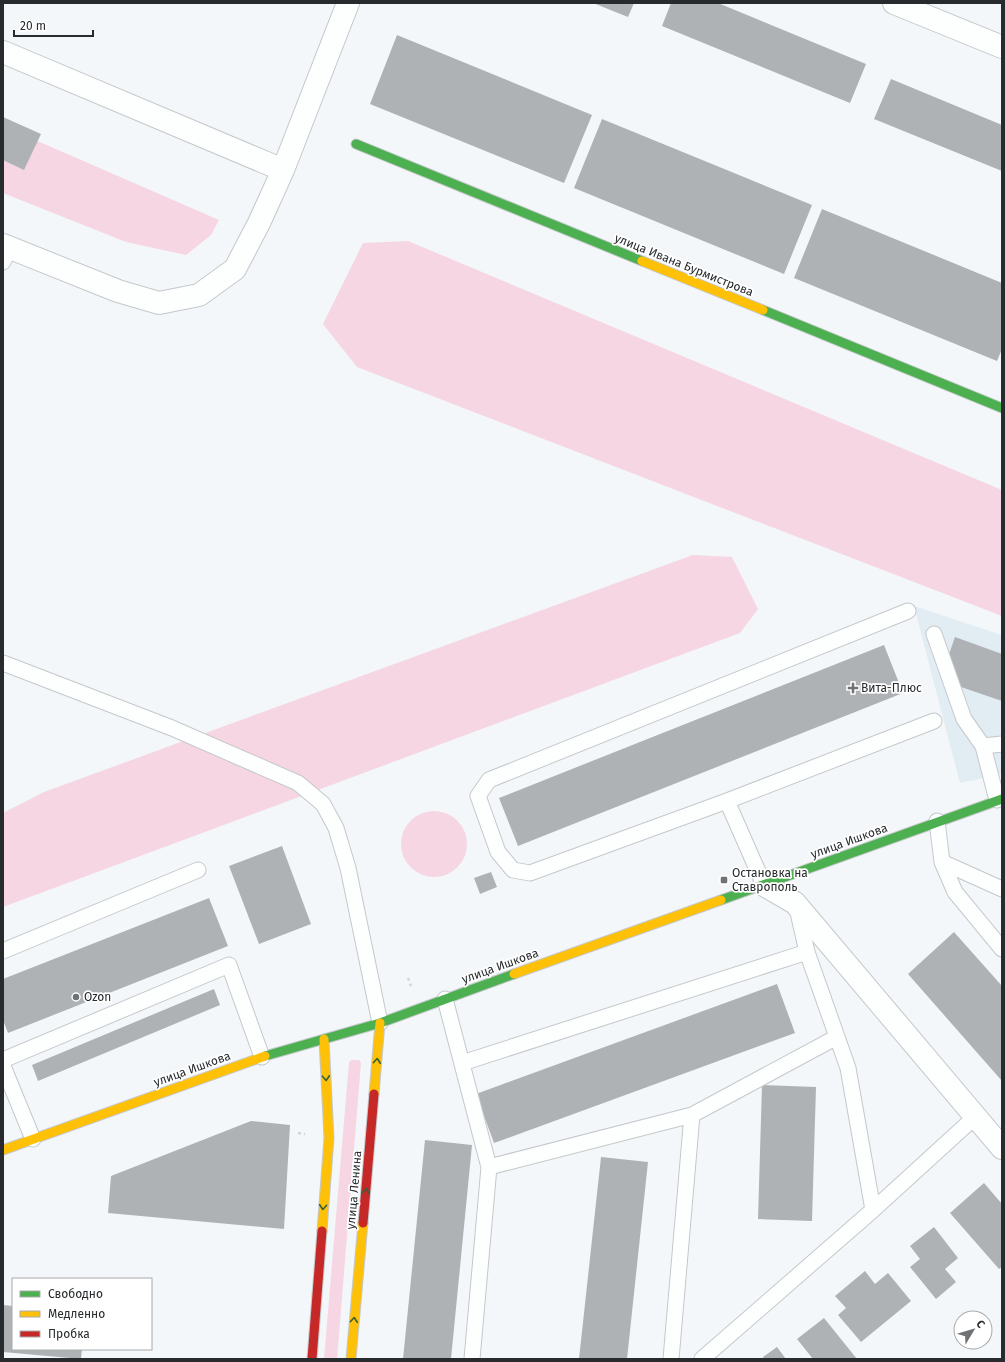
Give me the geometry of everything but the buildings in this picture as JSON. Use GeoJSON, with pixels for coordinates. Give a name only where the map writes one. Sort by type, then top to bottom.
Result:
{"type":"FeatureCollection","features":[{"type":"Feature","properties":{"kind":"street"},"geometry":{"type":"LineString","coordinates":[[5,252],[118,291],[159,303],[199,295],[235,269],[259,223],[283,170],[348,3]]}},
{"type":"Feature","properties":{"kind":"street"},"geometry":{"type":"LineString","coordinates":[[894,3],[1002,47]]}},
{"type":"Feature","properties":{"kind":"street"},"geometry":{"type":"LineString","coordinates":[[3,52],[283,170]]}},
{"type":"Feature","properties":{"kind":"street","name":"улица Ивана Бурмистрова"},"geometry":{"type":"LineString","coordinates":[[356,144],[1002,408]]}},
{"type":"Feature","properties":{"kind":"street","name":"улица Ишкова"},"geometry":{"type":"LineString","coordinates":[[3,1150],[262,1057],[380,1023],[999,799]]}},
{"type":"Feature","properties":{"kind":"street"},"geometry":{"type":"LineString","coordinates":[[764,885],[795,903],[1002,1148]]}},
{"type":"Feature","properties":{"kind":"street","name":"улица Ленина"},"geometry":{"type":"LineString","coordinates":[[351,1359],[380,1023]]}},
{"type":"Feature","properties":{"kind":"street"},"geometry":{"type":"LineString","coordinates":[[312,1359],[329,1138],[324,1039]]}},
{"type":"Feature","properties":{"kind":"lane"},"geometry":{"type":"LineString","coordinates":[[908,611],[489,780],[478,796],[498,852],[513,870],[530,873],[727,801],[934,721]]}},
{"type":"Feature","properties":{"kind":"lane"},"geometry":{"type":"LineString","coordinates":[[934,634],[964,719],[983,746],[999,799]]}},
{"type":"Feature","properties":{"kind":"lane"},"geometry":{"type":"LineString","coordinates":[[3,663],[172,728],[298,783],[323,804],[336,828],[348,868],[380,1023]]}},
{"type":"Feature","properties":{"kind":"lane"},"geometry":{"type":"LineString","coordinates":[[983,746],[1002,744]]}},
{"type":"Feature","properties":{"kind":"lane"},"geometry":{"type":"LineString","coordinates":[[727,801],[764,885]]}},
{"type":"Feature","properties":{"kind":"lane"},"geometry":{"type":"LineString","coordinates":[[937,821],[942,862],[955,892],[1002,949]]}},
{"type":"Feature","properties":{"kind":"lane"},"geometry":{"type":"LineString","coordinates":[[942,862],[1002,889]]}},
{"type":"Feature","properties":{"kind":"lane"},"geometry":{"type":"LineString","coordinates":[[3,951],[198,870]]}},
{"type":"Feature","properties":{"kind":"lane"},"geometry":{"type":"LineString","coordinates":[[795,903],[807,952],[848,1068],[873,1210]]}},
{"type":"Feature","properties":{"kind":"lane"},"geometry":{"type":"LineString","coordinates":[[462,1063],[807,952]]}},
{"type":"Feature","properties":{"kind":"lane"},"geometry":{"type":"LineString","coordinates":[[3,1060],[229,965],[262,1057]]}},
{"type":"Feature","properties":{"kind":"lane"},"geometry":{"type":"LineString","coordinates":[[445,999],[489,1167],[472,1359]]}},
{"type":"Feature","properties":{"kind":"lane"},"geometry":{"type":"LineString","coordinates":[[489,1167],[692,1115],[837,1037]]}},
{"type":"Feature","properties":{"kind":"lane"},"geometry":{"type":"LineString","coordinates":[[3,1066],[33,1139]]}},
{"type":"Feature","properties":{"kind":"lane"},"geometry":{"type":"LineString","coordinates":[[671,1359],[692,1115]]}},
{"type":"Feature","properties":{"kind":"lane"},"geometry":{"type":"LineString","coordinates":[[702,1359],[873,1210],[975,1117]]}},
{"type":"Feature","properties":{"kind":"shaded area"},"geometry":{"type":"Polygon","coordinates":[[[3,126],[219,220],[211,235],[186,255],[126,242],[3,193],[3,126]]]}},
{"type":"Feature","properties":{"kind":"shaded area"},"geometry":{"type":"Polygon","coordinates":[[[408,241],[1002,490],[1002,616],[357,367],[323,324],[363,243],[408,241]]]}},
{"type":"Feature","properties":{"kind":"shaded area"},"geometry":{"type":"Polygon","coordinates":[[[693,555],[732,557],[758,609],[740,633],[3,907],[3,813],[44,792],[693,555]]]}},
{"type":"Feature","properties":{"kind":"shaded area"},"geometry":{"type":"Polygon","coordinates":[[[914,606],[1002,635],[1002,774],[960,783],[914,606]]]}},
{"type":"Feature","properties":{"kind":"shaded area"},"geometry":{"type":"Polygon","coordinates":[[[434,811],[447,813],[457,821],[465,831],[467,844],[465,857],[457,867],[447,875],[434,877],[421,875],[411,867],[403,857],[401,844],[403,831],[411,821],[421,813],[434,811]]]}},
{"type":"Feature","properties":{"kind":"shaded area"},"geometry":{"type":"Polygon","coordinates":[[[352,1060],[359,1060],[361,1063],[337,1359],[324,1359],[349,1062],[352,1060]]]}},
{"type":"Feature","properties":{"kind":"traffic: fast"},"geometry":{"type":"LineString","coordinates":[[356,144],[642,261]]}},
{"type":"Feature","properties":{"kind":"traffic: fast"},"geometry":{"type":"LineString","coordinates":[[763,310],[1002,408]]}},
{"type":"Feature","properties":{"kind":"traffic: fast"},"geometry":{"type":"LineString","coordinates":[[721,900],[1002,799]]}},
{"type":"Feature","properties":{"kind":"traffic: fast"},"geometry":{"type":"LineString","coordinates":[[265,1056],[380,1023],[514,974]]}},
{"type":"Feature","properties":{"kind":"traffic: slow"},"geometry":{"type":"LineString","coordinates":[[642,261],[763,310]]}},
{"type":"Feature","properties":{"kind":"traffic: slow"},"geometry":{"type":"LineString","coordinates":[[514,974],[721,900]]}},
{"type":"Feature","properties":{"kind":"traffic: slow"},"geometry":{"type":"LineString","coordinates":[[374,1094],[380,1023]]}},
{"type":"Feature","properties":{"kind":"traffic: slow"},"geometry":{"type":"LineString","coordinates":[[322,1231],[329,1138],[324,1039]]}},
{"type":"Feature","properties":{"kind":"traffic: slow"},"geometry":{"type":"LineString","coordinates":[[3,1150],[265,1056]]}},
{"type":"Feature","properties":{"kind":"traffic: slow"},"geometry":{"type":"LineString","coordinates":[[351,1359],[363,1223]]}},
{"type":"Feature","properties":{"kind":"traffic: jam"},"geometry":{"type":"LineString","coordinates":[[363,1223],[374,1094]]}},
{"type":"Feature","properties":{"kind":"traffic: jam"},"geometry":{"type":"LineString","coordinates":[[312,1359],[322,1231]]}},
{"type":"Feature","properties":{"kind":"place","name":"Вита-Плюс"},"geometry":{"type":"Point","coordinates":[853,688]}},
{"type":"Feature","properties":{"kind":"place","name":"Остановка на Ставрополь"},"geometry":{"type":"Point","coordinates":[724,880]}},
{"type":"Feature","properties":{"kind":"place","name":"Ozon"},"geometry":{"type":"Point","coordinates":[76,997]}}]}
